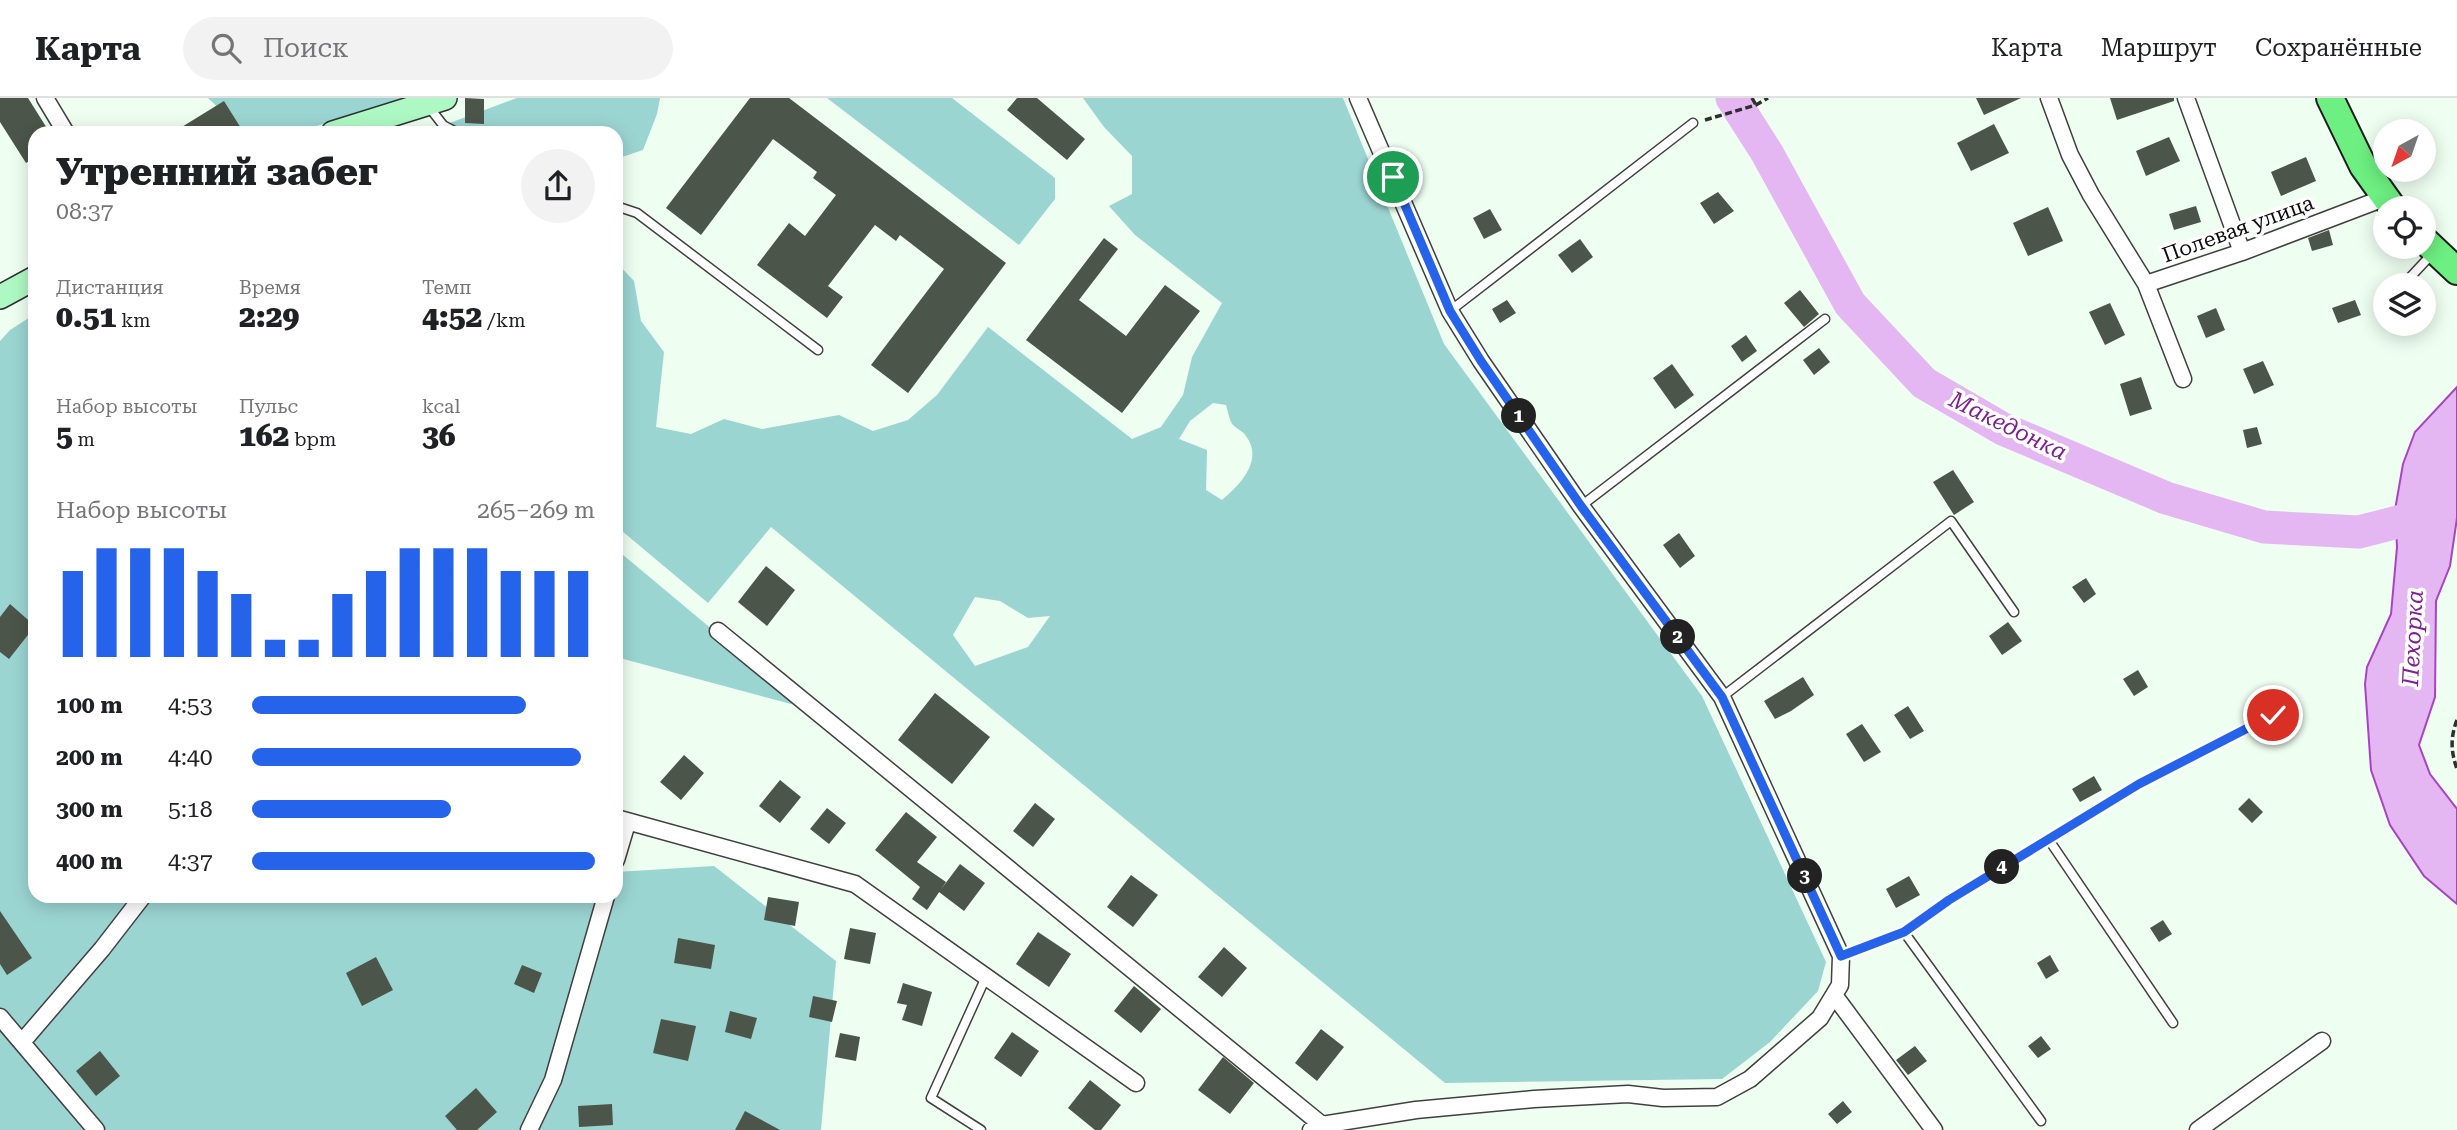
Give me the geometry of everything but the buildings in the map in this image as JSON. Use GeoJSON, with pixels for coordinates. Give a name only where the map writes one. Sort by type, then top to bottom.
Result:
{"type":"FeatureCollection","features":[{"type":"Feature","properties":{"kind":"main road"},"geometry":{"type":"LineString","coordinates":[[2330,98],[2363,166],[2383,196]]}},
{"type":"Feature","properties":{"kind":"main road"},"geometry":{"type":"LineString","coordinates":[[356,126],[436,101]]}},
{"type":"Feature","properties":{"kind":"main road"},"geometry":{"type":"LineString","coordinates":[[2436,252],[2457,271]]}},
{"type":"Feature","properties":{"kind":"main road"},"geometry":{"type":"LineString","coordinates":[[0,297],[28,282]]}},
{"type":"Feature","properties":{"kind":"street"},"geometry":{"type":"LineString","coordinates":[[45,98],[62,126]]}},
{"type":"Feature","properties":{"kind":"street"},"geometry":{"type":"LineString","coordinates":[[718,631],[1317,1128],[1416,1110],[1534,1099],[1628,1094],[1663,1098],[1717,1097],[1750,1079],[1820,1018],[1840,985],[1841,956],[1722,697],[1581,506],[1481,361],[1450,311],[1358,98]]}},
{"type":"Feature","properties":{"kind":"street","name":"Полевая улица"},"geometry":{"type":"LineString","coordinates":[[2049,98],[2070,155],[2085,185],[2146,284],[2373,208]]}},
{"type":"Feature","properties":{"kind":"street"},"geometry":{"type":"LineString","coordinates":[[2186,98],[2242,252]]}},
{"type":"Feature","properties":{"kind":"street"},"geometry":{"type":"LineString","coordinates":[[2146,284],[2183,379]]}},
{"type":"Feature","properties":{"kind":"street"},"geometry":{"type":"LineString","coordinates":[[623,821],[855,884],[1136,1083]]}},
{"type":"Feature","properties":{"kind":"street"},"geometry":{"type":"LineString","coordinates":[[23,1041],[138,903]]}},
{"type":"Feature","properties":{"kind":"street"},"geometry":{"type":"LineString","coordinates":[[529,1130],[553,1080],[604,903]]}},
{"type":"Feature","properties":{"kind":"street"},"geometry":{"type":"LineString","coordinates":[[1834,995],[1934,1130]]}},
{"type":"Feature","properties":{"kind":"street"},"geometry":{"type":"LineString","coordinates":[[0,1017],[96,1130]]}},
{"type":"Feature","properties":{"kind":"street"},"geometry":{"type":"LineString","coordinates":[[2198,1130],[2322,1041]]}},
{"type":"Feature","properties":{"kind":"lane"},"geometry":{"type":"LineString","coordinates":[[436,101],[445,126]]}},
{"type":"Feature","properties":{"kind":"lane"},"geometry":{"type":"LineString","coordinates":[[1450,311],[1693,123]]}},
{"type":"Feature","properties":{"kind":"lane"},"geometry":{"type":"LineString","coordinates":[[623,209],[637,214],[818,350]]}},
{"type":"Feature","properties":{"kind":"lane"},"geometry":{"type":"LineString","coordinates":[[1581,506],[1825,319]]}},
{"type":"Feature","properties":{"kind":"lane"},"geometry":{"type":"LineString","coordinates":[[1722,697],[1951,521],[2014,612]]}},
{"type":"Feature","properties":{"kind":"lane"},"geometry":{"type":"LineString","coordinates":[[1841,956],[1904,932],[1949,900],[2139,784],[2273,715]]}},
{"type":"Feature","properties":{"kind":"lane"},"geometry":{"type":"LineString","coordinates":[[2049,840],[2173,1023]]}},
{"type":"Feature","properties":{"kind":"lane"},"geometry":{"type":"LineString","coordinates":[[1904,932],[2041,1121]]}},
{"type":"Feature","properties":{"kind":"lane"},"geometry":{"type":"LineString","coordinates":[[981,1130],[932,1098],[986,977]]}},
{"type":"Feature","properties":{"kind":"path"},"geometry":{"type":"LineString","coordinates":[[1752,98],[1756,105]]}},
{"type":"Feature","properties":{"kind":"path"},"geometry":{"type":"LineString","coordinates":[[1719,117],[1756,105],[1768,98]]}},
{"type":"Feature","properties":{"kind":"path"},"geometry":{"type":"LineString","coordinates":[[2457,720],[2451,752],[2457,769]]}},
{"type":"Feature","properties":{"kind":"shaded area"},"geometry":{"type":"Polygon","coordinates":[[[208,98],[408,98],[317,126],[238,126],[208,98]]]}},
{"type":"Feature","properties":{"kind":"shaded area"},"geometry":{"type":"Polygon","coordinates":[[[517,98],[660,98],[657,114],[643,150],[623,157],[623,126],[442,126],[517,98]]]}},
{"type":"Feature","properties":{"kind":"shaded area"},"geometry":{"type":"Polygon","coordinates":[[[827,98],[952,98],[1055,178],[1055,199],[1019,245],[827,98]]]}},
{"type":"Feature","properties":{"kind":"shaded area"},"geometry":{"type":"Polygon","coordinates":[[[1083,98],[1343,98],[1444,344],[1702,696],[1826,962],[1818,991],[1770,1042],[1722,1079],[1445,1083],[771,527],[708,603],[623,532],[623,269],[634,281],[641,321],[664,352],[656,427],[691,434],[724,419],[762,429],[839,415],[873,431],[908,420],[937,395],[988,327],[1132,439],[1161,427],[1183,395],[1192,357],[1222,303],[1135,235],[1109,206],[1132,194],[1132,156],[1104,127],[1083,98]],[[1213,403],[1190,421],[1179,439],[1207,450],[1206,490],[1222,500],[1248,471],[1252,454],[1251,445],[1246,436],[1233,425],[1226,405],[1213,403]],[[975,597],[953,635],[975,666],[1028,647],[1050,616],[1028,618],[1000,601],[975,597]]]}},
{"type":"Feature","properties":{"kind":"shaded area"},"geometry":{"type":"Polygon","coordinates":[[[28,318],[28,903],[623,903],[623,872],[714,866],[836,961],[821,1130],[0,1130],[0,341],[10,330],[28,318]]]}},
{"type":"Feature","properties":{"kind":"shaded area"},"geometry":{"type":"Polygon","coordinates":[[[623,555],[806,708],[623,659],[623,555]]]}},
{"type":"Feature","properties":{"kind":"water","name":"Пехорка"},"geometry":{"type":"Polygon","coordinates":[[[2457,387],[2457,518],[2450,566],[2436,601],[2435,697],[2419,745],[2430,774],[2457,809],[2457,904],[2424,876],[2390,825],[2371,770],[2365,684],[2367,667],[2391,614],[2397,547],[2395,510],[2403,464],[2415,432],[2457,387]]]}},
{"type":"Feature","properties":{"kind":"waterway","name":"Македонка"},"geometry":{"type":"LineString","coordinates":[[1732,98],[1767,153],[1850,304],[1924,383],[2003,429],[2166,498],[2264,527],[2359,532],[2425,515]]}},
{"type":"Feature","properties":{"kind":"route"},"geometry":{"type":"LineString","coordinates":[[1393,177],[1450,311],[1481,361],[1581,506],[1722,697],[1841,956],[1904,932],[2028,850],[2049,840],[2139,784],[2273,715]]}}]}
